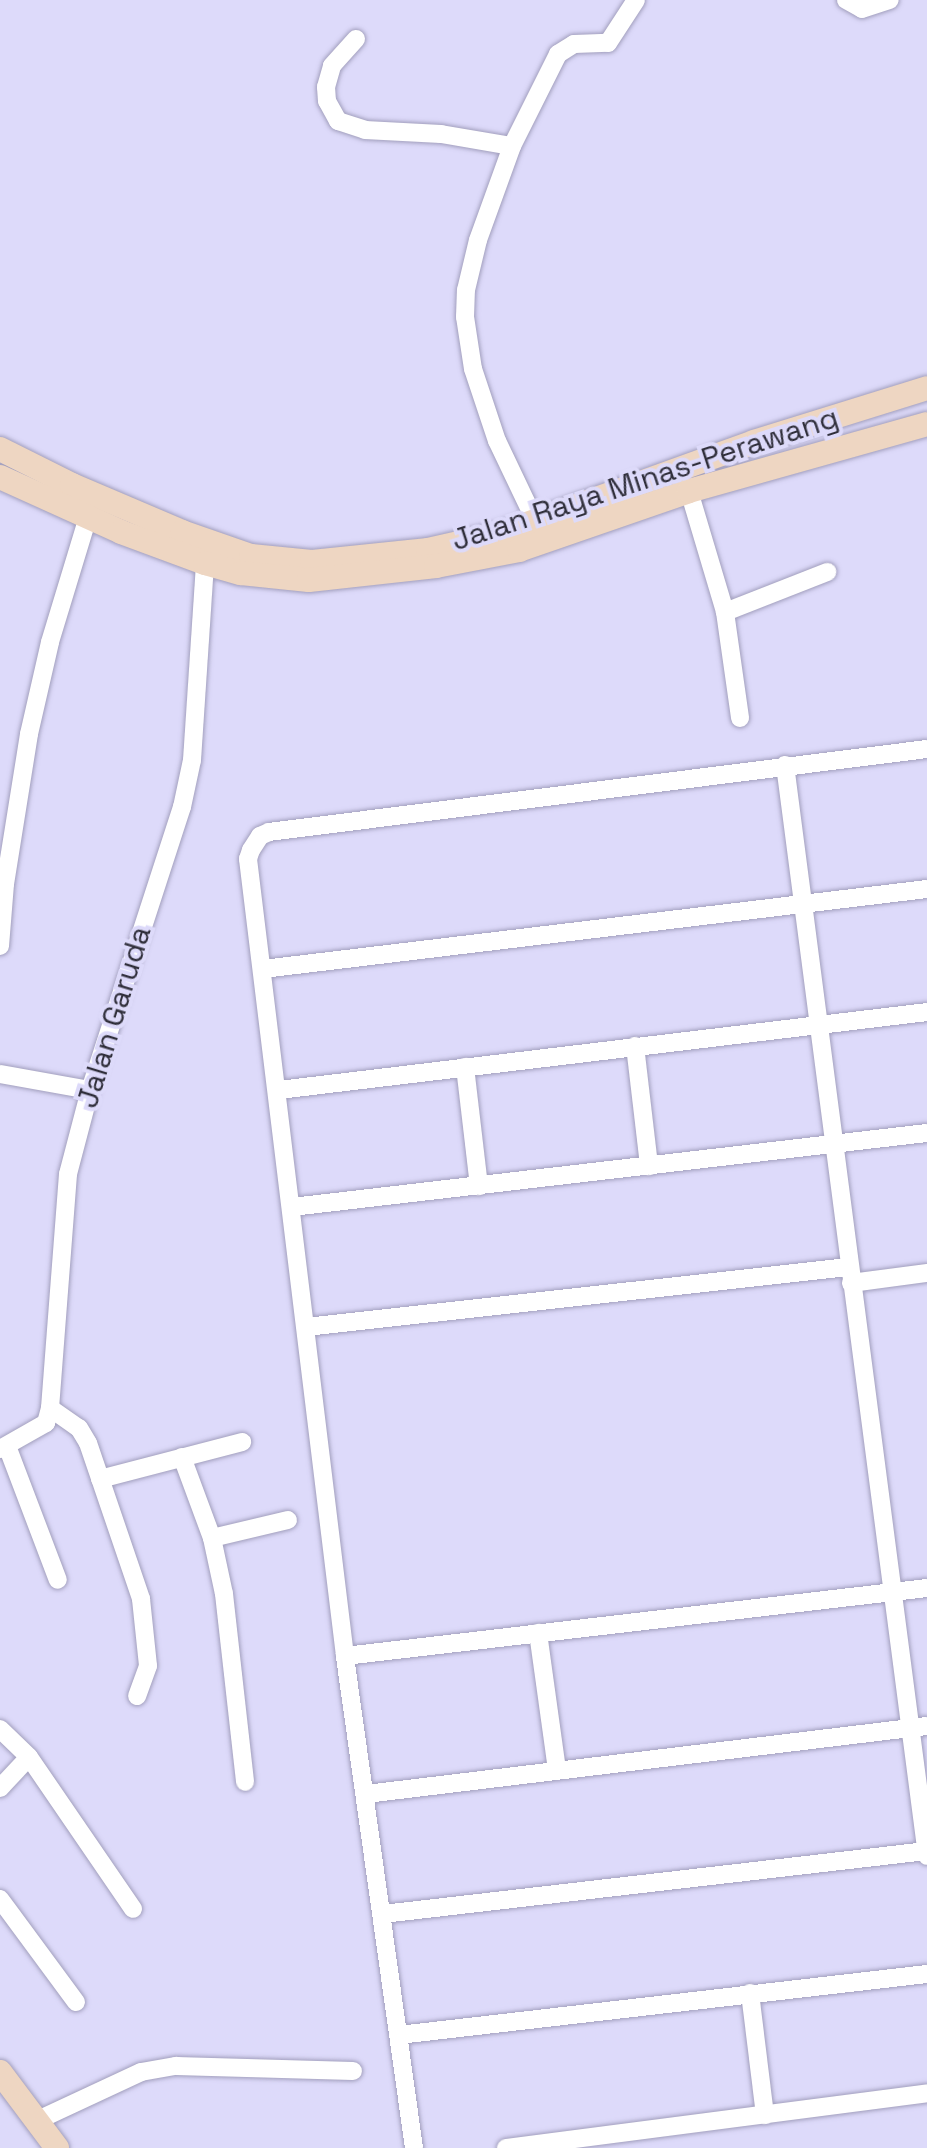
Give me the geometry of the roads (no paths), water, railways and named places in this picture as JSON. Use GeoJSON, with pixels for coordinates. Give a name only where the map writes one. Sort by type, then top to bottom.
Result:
{"type":"FeatureCollection","features":[{"type":"Feature","properties":{"kind":"main road","name":"Jalan Raya Minas-Perawang"},"geometry":{"type":"LineString","coordinates":[[0,477],[88,517],[205,563],[270,577],[309,580],[365,576],[481,559],[540,531],[754,442],[927,388]]}},
{"type":"Feature","properties":{"kind":"main road","name":"Jalan Raya Minas-Perawang"},"geometry":{"type":"LineString","coordinates":[[0,449],[72,485],[182,532],[251,556],[312,562],[376,558],[499,534],[540,531],[927,424]]}},
{"type":"Feature","properties":{"kind":"main road"},"geometry":{"type":"LineString","coordinates":[[0,2072],[57,2148]]}},
{"type":"Feature","properties":{"kind":"street"},"geometry":{"type":"LineString","coordinates":[[540,531],[497,441],[468,350],[466,290],[478,240],[512,146],[558,54],[574,44],[608,43],[636,0]]}},
{"type":"Feature","properties":{"kind":"street"},"geometry":{"type":"LineString","coordinates":[[846,0],[862,9],[890,0]]}},
{"type":"Feature","properties":{"kind":"street"},"geometry":{"type":"LineString","coordinates":[[356,39],[332,66],[326,87],[327,101],[338,121],[365,130],[441,134],[512,146]]}},
{"type":"Feature","properties":{"kind":"street"},"geometry":{"type":"LineString","coordinates":[[689,491],[725,612],[740,718]]}},
{"type":"Feature","properties":{"kind":"street"},"geometry":{"type":"LineString","coordinates":[[0,946],[5,884],[29,734],[50,642],[88,517]]}},
{"type":"Feature","properties":{"kind":"street","name":"Jalan Garuda"},"geometry":{"type":"LineString","coordinates":[[50,1408],[68,1174],[90,1090],[182,807],[192,760],[205,563]]}},
{"type":"Feature","properties":{"kind":"street"},"geometry":{"type":"LineString","coordinates":[[725,612],[827,572]]}},
{"type":"Feature","properties":{"kind":"street"},"geometry":{"type":"LineString","coordinates":[[414,2148],[345,1656],[279,1090],[248,859],[255,842],[269,832],[927,749]]}},
{"type":"Feature","properties":{"kind":"street"},"geometry":{"type":"LineString","coordinates":[[383,1914],[927,1852],[919,1727],[894,1592],[785,765]]}},
{"type":"Feature","properties":{"kind":"street"},"geometry":{"type":"LineString","coordinates":[[263,969],[927,889]]}},
{"type":"Feature","properties":{"kind":"street"},"geometry":{"type":"LineString","coordinates":[[279,1090],[927,1012]]}},
{"type":"Feature","properties":{"kind":"street"},"geometry":{"type":"LineString","coordinates":[[635,1046],[649,1166]]}},
{"type":"Feature","properties":{"kind":"street"},"geometry":{"type":"LineString","coordinates":[[465,1067],[479,1186]]}},
{"type":"Feature","properties":{"kind":"street"},"geometry":{"type":"LineString","coordinates":[[0,1074],[90,1090]]}},
{"type":"Feature","properties":{"kind":"street"},"geometry":{"type":"LineString","coordinates":[[292,1207],[927,1133]]}},
{"type":"Feature","properties":{"kind":"street"},"geometry":{"type":"LineString","coordinates":[[306,1327],[850,1275],[927,1273]]}},
{"type":"Feature","properties":{"kind":"street"},"geometry":{"type":"LineString","coordinates":[[58,1580],[4,1448],[46,1423],[50,1408],[79,1428],[141,1599],[148,1666],[137,1696]]}},
{"type":"Feature","properties":{"kind":"street"},"geometry":{"type":"LineString","coordinates":[[100,1479],[242,1442]]}},
{"type":"Feature","properties":{"kind":"street"},"geometry":{"type":"LineString","coordinates":[[182,1457],[212,1538],[224,1594],[245,1782]]}},
{"type":"Feature","properties":{"kind":"street"},"geometry":{"type":"LineString","coordinates":[[212,1538],[288,1520]]}},
{"type":"Feature","properties":{"kind":"street"},"geometry":{"type":"LineString","coordinates":[[345,1656],[927,1588]]}},
{"type":"Feature","properties":{"kind":"street"},"geometry":{"type":"LineString","coordinates":[[538,1633],[557,1770]]}},
{"type":"Feature","properties":{"kind":"street"},"geometry":{"type":"LineString","coordinates":[[366,1794],[919,1727]]}},
{"type":"Feature","properties":{"kind":"street"},"geometry":{"type":"LineString","coordinates":[[0,1729],[29,1757],[133,1909]]}},
{"type":"Feature","properties":{"kind":"street"},"geometry":{"type":"LineString","coordinates":[[0,1788],[29,1757]]}},
{"type":"Feature","properties":{"kind":"street"},"geometry":{"type":"LineString","coordinates":[[0,1899],[76,2002]]}},
{"type":"Feature","properties":{"kind":"street"},"geometry":{"type":"LineString","coordinates":[[399,2035],[927,1974]]}},
{"type":"Feature","properties":{"kind":"street"},"geometry":{"type":"LineString","coordinates":[[750,1993],[765,2115]]}},
{"type":"Feature","properties":{"kind":"street"},"geometry":{"type":"LineString","coordinates":[[36,2121],[141,2072],[176,2066],[353,2071]]}},
{"type":"Feature","properties":{"kind":"street"},"geometry":{"type":"LineString","coordinates":[[506,2148],[927,2093]]}}]}
